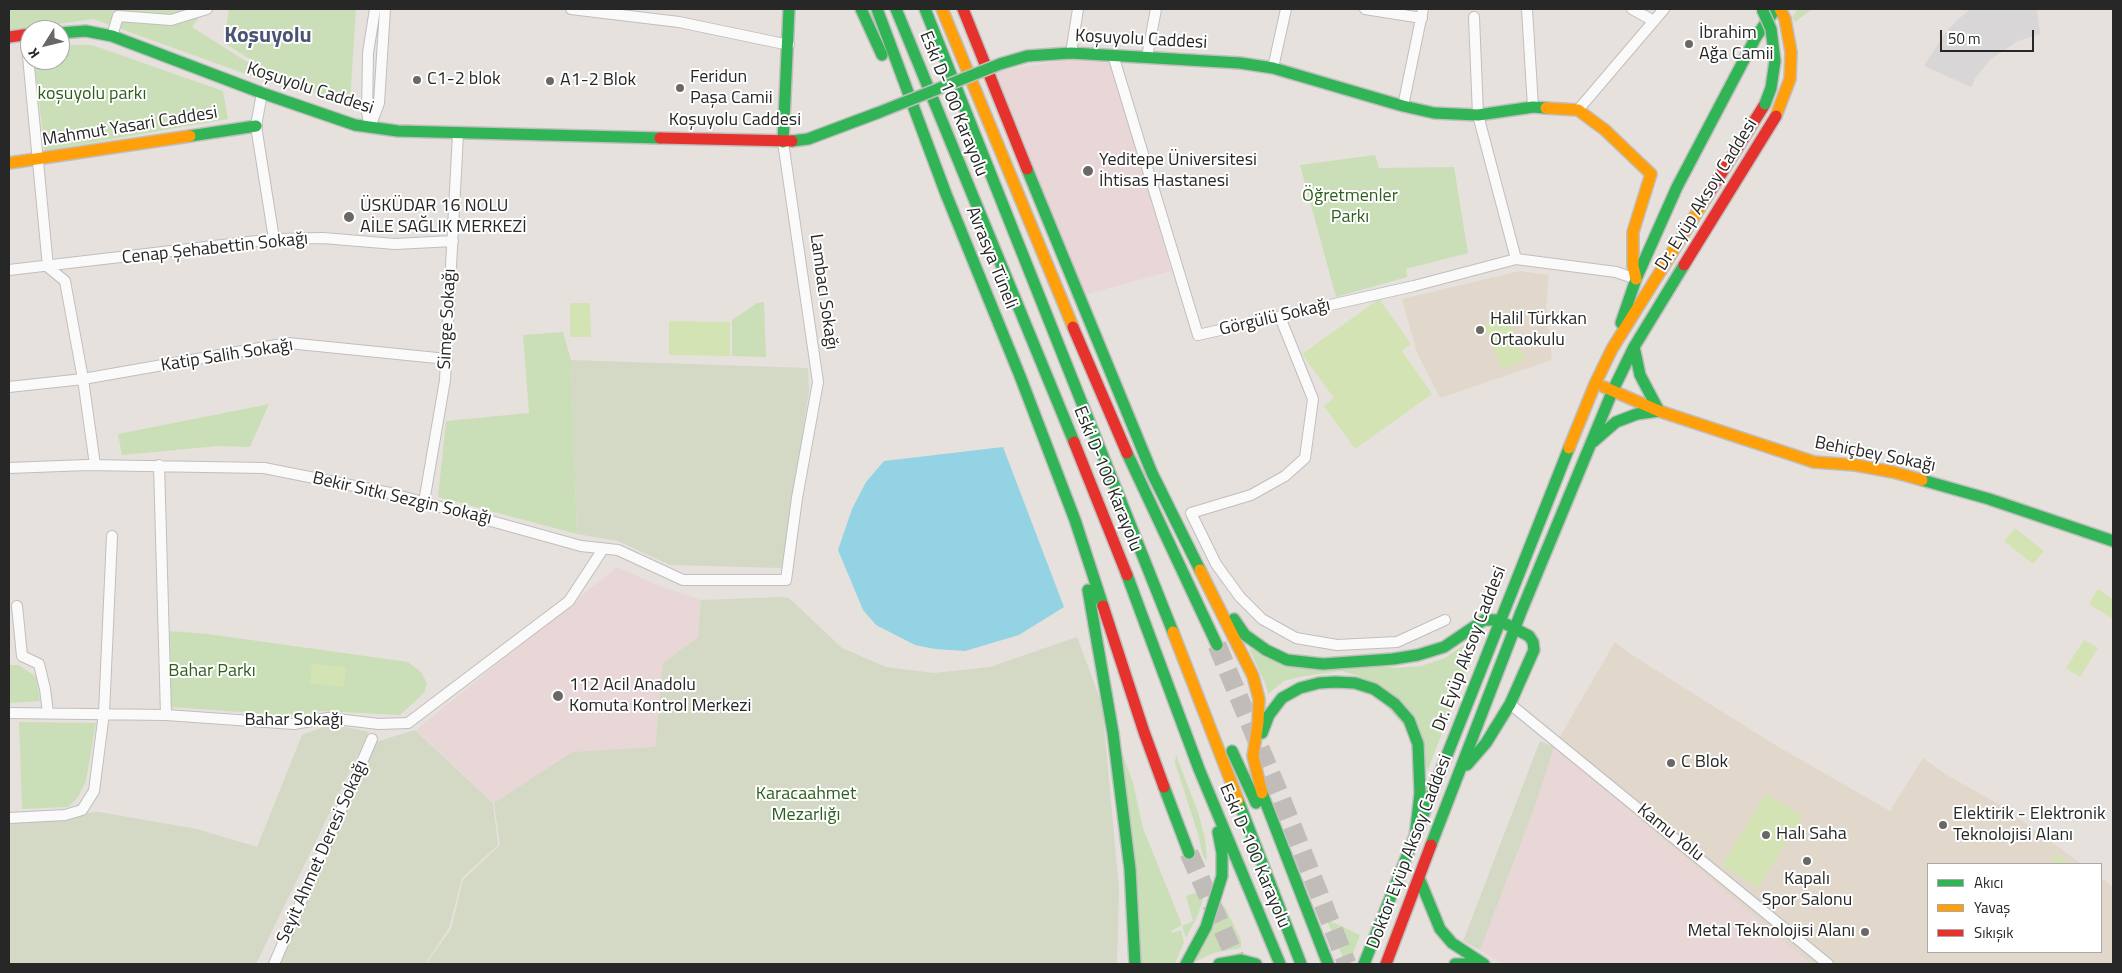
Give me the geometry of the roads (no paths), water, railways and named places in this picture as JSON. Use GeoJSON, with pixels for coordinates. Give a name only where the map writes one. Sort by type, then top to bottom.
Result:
{"type":"FeatureCollection","features":[{"type":"Feature","properties":{"kind":"main road","name":"Lambacı Sokağı"},"geometry":{"type":"LineString","coordinates":[[782,142],[790,9]]}},
{"type":"Feature","properties":{"kind":"main road"},"geometry":{"type":"LineString","coordinates":[[861,9],[946,194]]}},
{"type":"Feature","properties":{"kind":"main road","name":"Avrasya Tüneli"},"geometry":{"type":"LineString","coordinates":[[877,9],[946,194],[1020,376],[1075,520]]}},
{"type":"Feature","properties":{"kind":"main road","name":"Eski D-100 Karayolu"},"geometry":{"type":"LineString","coordinates":[[896,9],[1115,543],[1199,769],[1280,964]]}},
{"type":"Feature","properties":{"kind":"main road","name":"Eski D-100 Karayolu"},"geometry":{"type":"LineString","coordinates":[[925,9],[1151,575],[1302,964]]}},
{"type":"Feature","properties":{"kind":"main road"},"geometry":{"type":"LineString","coordinates":[[942,9],[1114,423],[1217,645]]}},
{"type":"Feature","properties":{"kind":"main road"},"geometry":{"type":"LineString","coordinates":[[964,9],[1100,349],[1152,473],[1234,636],[1252,676],[1259,699],[1258,723],[1253,756],[1267,808],[1314,932]]}},
{"type":"Feature","properties":{"kind":"main road","name":"Dr. Eyüp Aksoy Caddesi"},"geometry":{"type":"LineString","coordinates":[[1364,964],[1499,620],[1595,384],[1612,349],[1765,104],[1771,88],[1775,54],[1771,29],[1762,9]]}},
{"type":"Feature","properties":{"kind":"main road","name":"Dr. Eyüp Aksoy Caddesi"},"geometry":{"type":"LineString","coordinates":[[1612,349],[1636,279],[1677,187],[1756,38],[1775,9]]}},
{"type":"Feature","properties":{"kind":"main road","name":"Dr. Eyüp Aksoy Caddesi"},"geometry":{"type":"LineString","coordinates":[[1613,390],[1634,347],[1778,112],[1790,79],[1791,52],[1785,19],[1780,9]]}},
{"type":"Feature","properties":{"kind":"main road","name":"Koşuyolu Caddesi"},"geometry":{"type":"LineString","coordinates":[[70,32],[86,31],[112,36],[355,126],[458,134],[782,142],[808,139],[1000,64],[1027,56],[1071,53],[1240,63],[1273,68],[1403,106],[1434,113],[1478,115],[1533,107],[1578,110]]}},
{"type":"Feature","properties":{"kind":"main road","name":"Dr. Eyüp Aksoy Caddesi"},"geometry":{"type":"LineString","coordinates":[[1578,110],[1605,130],[1651,174],[1633,232],[1633,266],[1636,279]]}},
{"type":"Feature","properties":{"kind":"main road","name":"Mahmut Yasari Caddesi"},"geometry":{"type":"LineString","coordinates":[[9,163],[256,126]]}},
{"type":"Feature","properties":{"kind":"main road"},"geometry":{"type":"LineString","coordinates":[[1591,443],[1616,422],[1637,414],[1659,411],[1640,375],[1634,347]]}},
{"type":"Feature","properties":{"kind":"main road","name":"Behiçbey Sokağı"},"geometry":{"type":"LineString","coordinates":[[1595,384],[1659,411],[1814,462],[1855,465],[1892,472],[1989,499],[2113,540]]}},
{"type":"Feature","properties":{"kind":"main road","name":"Doktor Eyüp Aksoy Caddesi"},"geometry":{"type":"LineString","coordinates":[[1386,964],[1515,629],[1613,390]]}},
{"type":"Feature","properties":{"kind":"main road"},"geometry":{"type":"LineString","coordinates":[[1075,520],[1144,732],[1189,853]]}},
{"type":"Feature","properties":{"kind":"main road"},"geometry":{"type":"LineString","coordinates":[[1075,520],[1113,733],[1130,869],[1135,964]]}},
{"type":"Feature","properties":{"kind":"main road"},"geometry":{"type":"LineString","coordinates":[[1197,565],[1245,635],[1266,650],[1287,660],[1304,663],[1392,660],[1418,655],[1444,647],[1484,620],[1499,620],[1528,636],[1533,642],[1534,650],[1510,704],[1486,743],[1460,773]]}},
{"type":"Feature","properties":{"kind":"main road"},"geometry":{"type":"LineString","coordinates":[[1151,575],[1328,964]]}},
{"type":"Feature","properties":{"kind":"main road"},"geometry":{"type":"LineString","coordinates":[[1258,776],[1262,733],[1269,715],[1282,698],[1300,688],[1319,683],[1355,683],[1374,689],[1395,704],[1409,720],[1418,744],[1420,793],[1415,837]]}},
{"type":"Feature","properties":{"kind":"main road"},"geometry":{"type":"LineString","coordinates":[[1186,964],[1206,927],[1222,876],[1222,853],[1217,829],[1199,769]]}},
{"type":"Feature","properties":{"kind":"main road"},"geometry":{"type":"LineString","coordinates":[[1419,878],[1440,929],[1452,943],[1484,964]]}},
{"type":"Feature","properties":{"kind":"main road"},"geometry":{"type":"LineString","coordinates":[[1219,964],[1241,960],[1256,964]]}},
{"type":"Feature","properties":{"kind":"main road"},"geometry":{"type":"LineString","coordinates":[[1455,964],[1471,964]]}},
{"type":"Feature","properties":{"kind":"street"},"geometry":{"type":"LineString","coordinates":[[112,36],[118,16],[171,20],[207,9]]}},
{"type":"Feature","properties":{"kind":"street"},"geometry":{"type":"LineString","coordinates":[[370,127],[367,113],[368,53],[375,9]]}},
{"type":"Feature","properties":{"kind":"street"},"geometry":{"type":"LineString","coordinates":[[370,127],[379,103],[385,9]]}},
{"type":"Feature","properties":{"kind":"street"},"geometry":{"type":"LineString","coordinates":[[571,9],[679,22],[789,45]]}},
{"type":"Feature","properties":{"kind":"street"},"geometry":{"type":"LineString","coordinates":[[1071,53],[1078,9]]}},
{"type":"Feature","properties":{"kind":"street"},"geometry":{"type":"LineString","coordinates":[[1147,57],[1156,9]]}},
{"type":"Feature","properties":{"kind":"street"},"geometry":{"type":"LineString","coordinates":[[1273,68],[1286,9]]}},
{"type":"Feature","properties":{"kind":"street"},"geometry":{"type":"LineString","coordinates":[[1365,9],[1422,14],[1403,106]]}},
{"type":"Feature","properties":{"kind":"street"},"geometry":{"type":"LineString","coordinates":[[1527,9],[1533,107]]}},
{"type":"Feature","properties":{"kind":"street"},"geometry":{"type":"LineString","coordinates":[[1632,9],[1654,21]]}},
{"type":"Feature","properties":{"kind":"street"},"geometry":{"type":"LineString","coordinates":[[1578,110],[1664,9]]}},
{"type":"Feature","properties":{"kind":"street"},"geometry":{"type":"LineString","coordinates":[[1474,17],[1478,115],[1516,259]]}},
{"type":"Feature","properties":{"kind":"street","name":"Görgülü Sokağı"},"geometry":{"type":"LineString","coordinates":[[1113,55],[1198,335],[1414,286],[1516,259],[1616,272],[1636,279]]}},
{"type":"Feature","properties":{"kind":"street"},"geometry":{"type":"LineString","coordinates":[[30,70],[36,159],[48,267],[66,281],[84,379],[95,465]]}},
{"type":"Feature","properties":{"kind":"street"},"geometry":{"type":"LineString","coordinates":[[262,93],[256,126],[274,239]]}},
{"type":"Feature","properties":{"kind":"street","name":"Simge Sokağı"},"geometry":{"type":"LineString","coordinates":[[424,502],[447,359],[458,134]]}},
{"type":"Feature","properties":{"kind":"street","name":"Lambacı Sokağı"},"geometry":{"type":"LineString","coordinates":[[782,142],[818,382],[797,498],[786,580]]}},
{"type":"Feature","properties":{"kind":"street","name":"Cenap Şehabettin Sokağı"},"geometry":{"type":"LineString","coordinates":[[9,270],[48,267],[274,239],[323,238],[395,244],[453,241]]}},
{"type":"Feature","properties":{"kind":"street"},"geometry":{"type":"LineString","coordinates":[[1280,317],[1313,399],[1305,458],[1285,476],[1251,496],[1191,513],[1216,564],[1240,596],[1262,619],[1296,638],[1337,645],[1397,642],[1445,620]]}},
{"type":"Feature","properties":{"kind":"street","name":"Katip Salih Sokağı"},"geometry":{"type":"LineString","coordinates":[[9,387],[84,379],[288,343],[447,359]]}},
{"type":"Feature","properties":{"kind":"street"},"geometry":{"type":"LineString","coordinates":[[159,465],[166,716]]}},
{"type":"Feature","properties":{"kind":"street","name":"Bekir Sıtkı Sezgin Sokağı"},"geometry":{"type":"LineString","coordinates":[[9,468],[159,465],[264,468],[390,493],[581,546],[618,550],[683,580],[786,580]]}},
{"type":"Feature","properties":{"kind":"street"},"geometry":{"type":"LineString","coordinates":[[9,818],[65,815],[82,810],[94,791],[104,714],[112,536]]}},
{"type":"Feature","properties":{"kind":"street","name":"Bahar Sokağı"},"geometry":{"type":"LineString","coordinates":[[9,713],[166,716],[294,724],[328,718],[379,724],[408,722],[569,600],[603,548]]}},
{"type":"Feature","properties":{"kind":"street"},"geometry":{"type":"LineString","coordinates":[[17,606],[22,656],[38,664],[45,689],[48,713]]}},
{"type":"Feature","properties":{"kind":"street","name":"Kamu Yolu"},"geometry":{"type":"LineString","coordinates":[[1510,704],[1828,964]]}},
{"type":"Feature","properties":{"kind":"street","name":"Seyit Ahmet Deresi Sokağı"},"geometry":{"type":"LineString","coordinates":[[274,964],[372,739]]}},
{"type":"Feature","properties":{"kind":"water"},"geometry":{"type":"Polygon","coordinates":[[[1003,447],[1064,607],[1019,635],[965,651],[935,649],[915,645],[876,625],[863,610],[838,550],[852,509],[866,482],[884,461],[1003,447]]]}},
{"type":"Feature","properties":{"kind":"tunnel"},"geometry":{"type":"LineString","coordinates":[[1217,645],[1281,798],[1347,964]]}},
{"type":"Feature","properties":{"kind":"tunnel"},"geometry":{"type":"LineString","coordinates":[[1189,853],[1238,964]]}},
{"type":"Feature","properties":{"kind":"place","name":"İbrahim Ağa Camii"},"geometry":{"type":"Point","coordinates":[1689,44]}},
{"type":"Feature","properties":{"kind":"place","name":"C1-2 blok"},"geometry":{"type":"Point","coordinates":[417,80]}},
{"type":"Feature","properties":{"kind":"place","name":"A1-2 Blok"},"geometry":{"type":"Point","coordinates":[550,81]}},
{"type":"Feature","properties":{"kind":"place","name":"Feridun Paşa Camii"},"geometry":{"type":"Point","coordinates":[680,88]}},
{"type":"Feature","properties":{"kind":"place","name":"Yeditepe Üniversitesi İhtisas Hastanesi"},"geometry":{"type":"Point","coordinates":[1088,171]}},
{"type":"Feature","properties":{"kind":"place","name":"ÜSKÜDAR 16 NOLU AİLE SAĞLIK MERKEZİ"},"geometry":{"type":"Point","coordinates":[349,217]}},
{"type":"Feature","properties":{"kind":"place","name":"Halil Türkkan Ortaokulu"},"geometry":{"type":"Point","coordinates":[1480,330]}},
{"type":"Feature","properties":{"kind":"place","name":"112 Acil Anadolu Komuta Kontrol Merkezi"},"geometry":{"type":"Point","coordinates":[558,696]}},
{"type":"Feature","properties":{"kind":"place","name":"C Blok"},"geometry":{"type":"Point","coordinates":[1671,763]}},
{"type":"Feature","properties":{"kind":"place","name":"Elektirik - Elektronik Teknolojisi Alanı"},"geometry":{"type":"Point","coordinates":[1943,825]}},
{"type":"Feature","properties":{"kind":"place","name":"Halı Saha"},"geometry":{"type":"Point","coordinates":[1766,835]}},
{"type":"Feature","properties":{"kind":"place","name":"Kapalı Spor Salonu"},"geometry":{"type":"Point","coordinates":[1807,861]}},
{"type":"Feature","properties":{"kind":"place","name":"Metal Teknolojisi Alanı"},"geometry":{"type":"Point","coordinates":[1865,932]}},
{"type":"Feature","properties":{"kind":"district","name":"Koşuyolu"},"geometry":{"type":"Point","coordinates":[268,37]}},
{"type":"Feature","properties":{"kind":"park label","name":"koşuyolu parkı"},"geometry":{"type":"Point","coordinates":[92,95]}},
{"type":"Feature","properties":{"kind":"park label","name":"Öğretmenler Parkı"},"geometry":{"type":"Point","coordinates":[1350,207]}},
{"type":"Feature","properties":{"kind":"park label","name":"Bahar Parkı"},"geometry":{"type":"Point","coordinates":[212,672]}},
{"type":"Feature","properties":{"kind":"park label","name":"Karacaahmet Mezarlığı"},"geometry":{"type":"Point","coordinates":[806,805]}}]}
